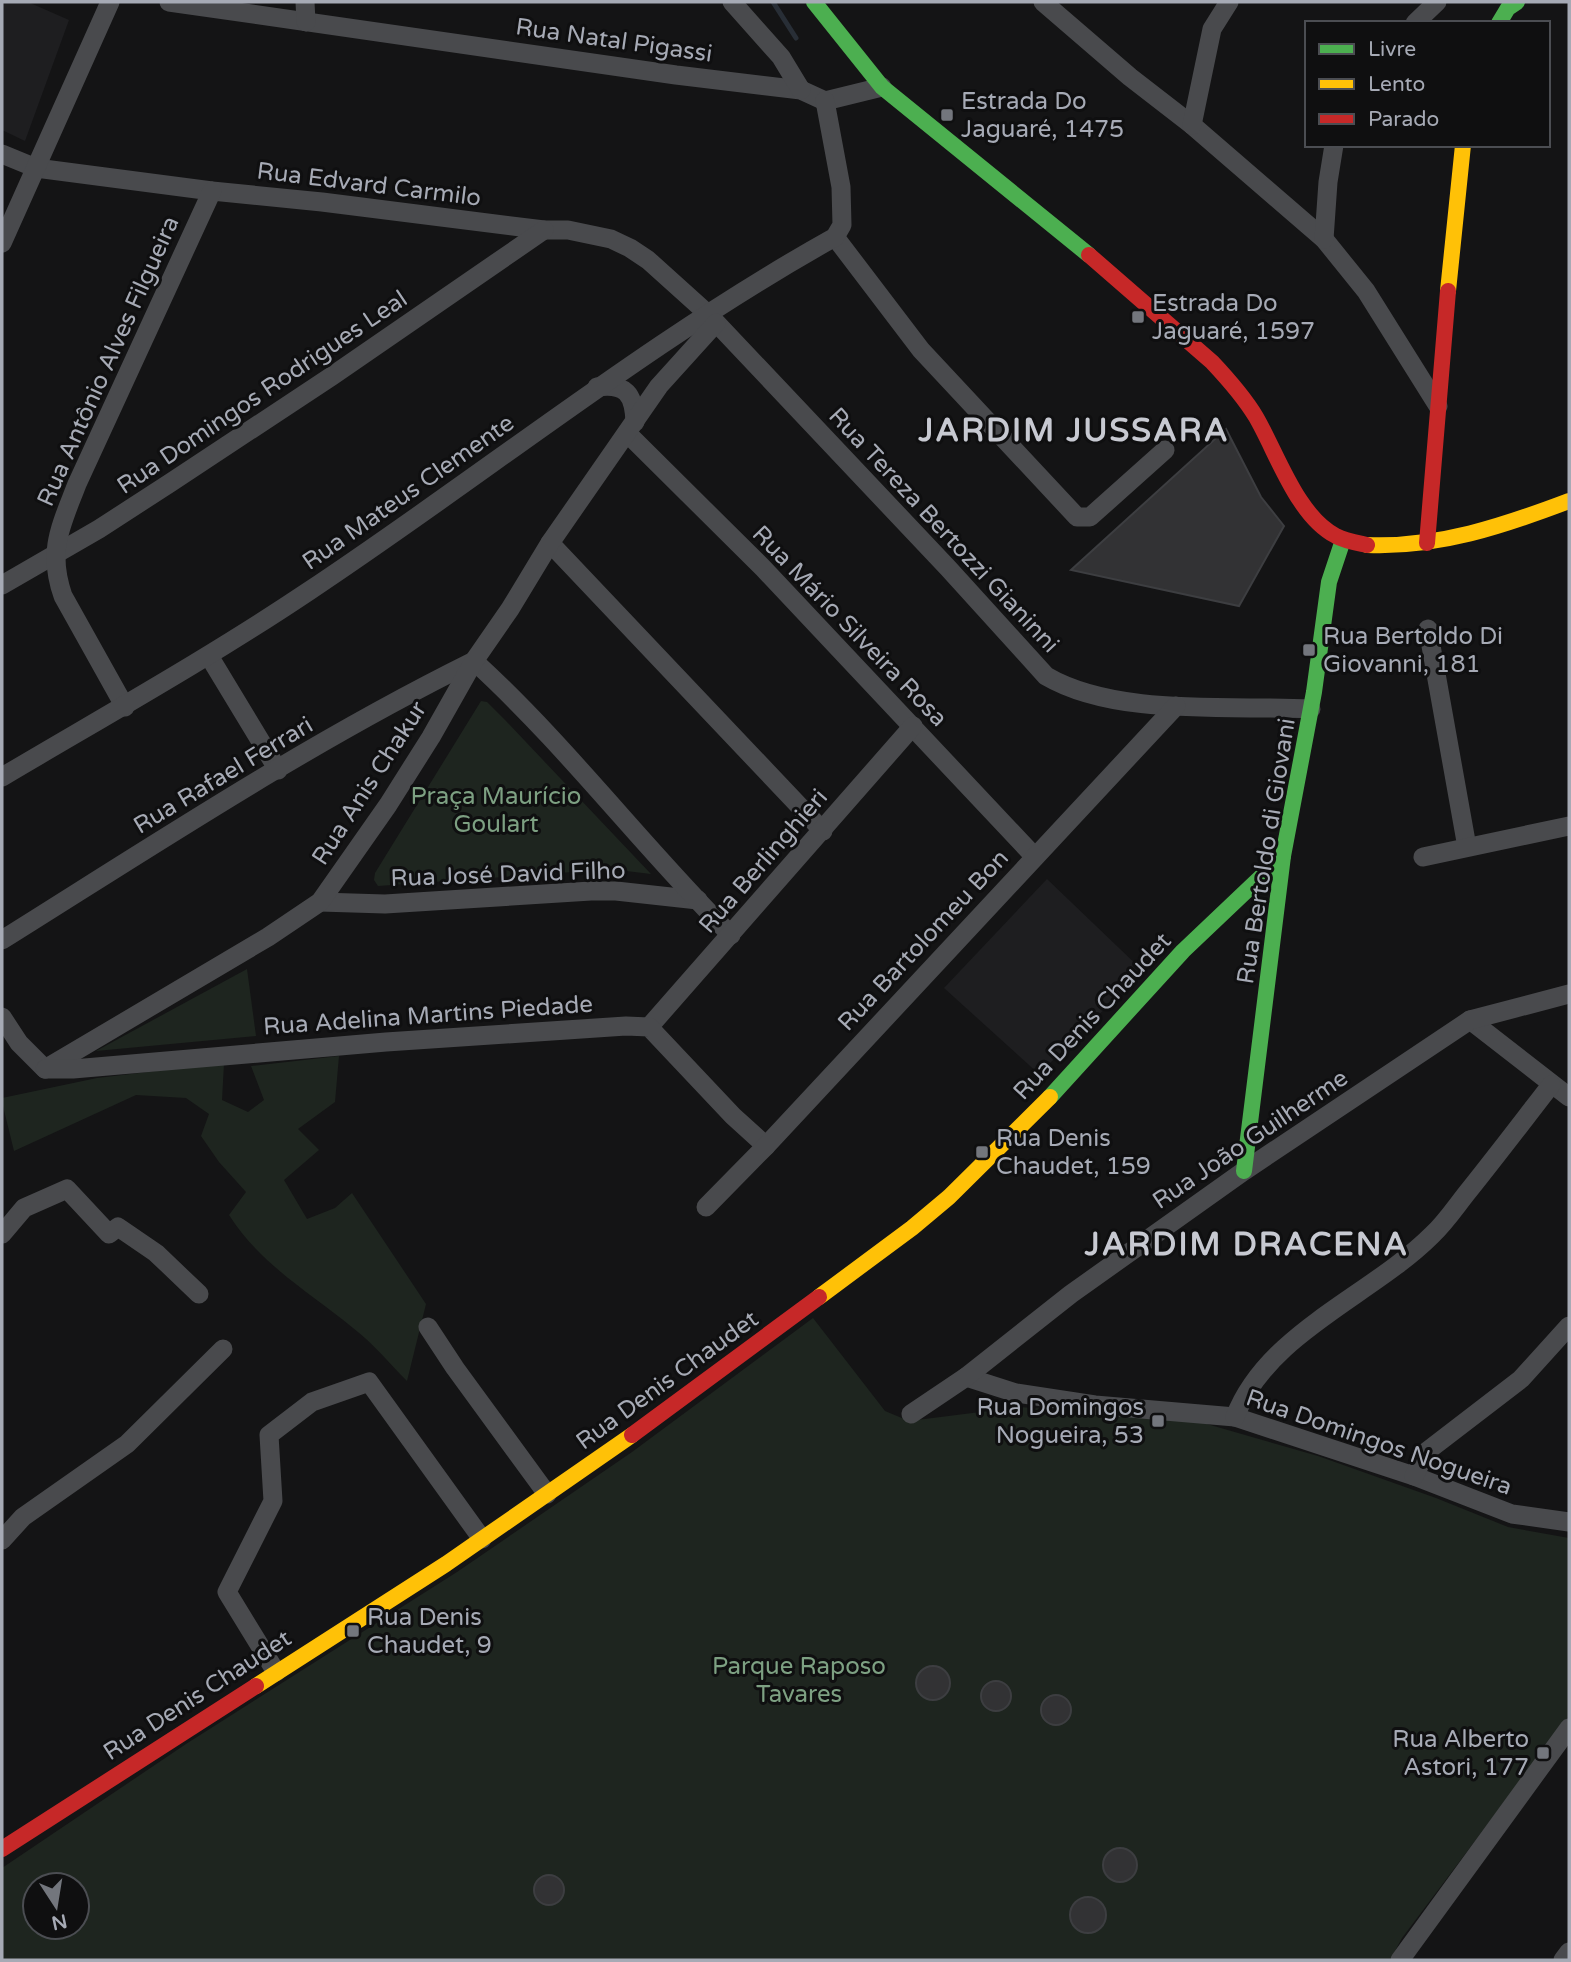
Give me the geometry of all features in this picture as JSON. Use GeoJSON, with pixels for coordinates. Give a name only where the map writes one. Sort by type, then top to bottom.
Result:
{"type":"FeatureCollection","features":[{"type":"Feature","properties":{"kind":"street"},"geometry":{"type":"LineString","coordinates":[[2,243],[110,2]]}},
{"type":"Feature","properties":{"kind":"street","name":"Rua Natal Pigassi"},"geometry":{"type":"LineString","coordinates":[[169,2],[676,75],[801,90],[825,101]]}},
{"type":"Feature","properties":{"kind":"street"},"geometry":{"type":"LineString","coordinates":[[305,2],[306,22]]}},
{"type":"Feature","properties":{"kind":"street"},"geometry":{"type":"LineString","coordinates":[[732,2],[781,57],[801,90]]}},
{"type":"Feature","properties":{"kind":"street"},"geometry":{"type":"LineString","coordinates":[[814,2],[882,87],[1069,237],[1212,362],[1231,383],[1254,416],[1285,474],[1323,529],[1343,540],[1375,545],[1427,543],[1488,531],[1569,501]]}},
{"type":"Feature","properties":{"kind":"street"},"geometry":{"type":"LineString","coordinates":[[1043,2],[1324,239],[1366,291],[1439,407]]}},
{"type":"Feature","properties":{"kind":"street"},"geometry":{"type":"LineString","coordinates":[[1192,125],[1212,29],[1228,2]]}},
{"type":"Feature","properties":{"kind":"street"},"geometry":{"type":"LineString","coordinates":[[1417,21],[1437,2]]}},
{"type":"Feature","properties":{"kind":"street"},"geometry":{"type":"LineString","coordinates":[[1500,21],[1508,8],[1517,2]]}},
{"type":"Feature","properties":{"kind":"street"},"geometry":{"type":"LineString","coordinates":[[882,87],[825,101],[841,187],[842,225],[835,237],[921,350],[1077,517],[1090,517],[1164,450]]}},
{"type":"Feature","properties":{"kind":"street"},"geometry":{"type":"LineString","coordinates":[[1324,239],[1334,147]]}},
{"type":"Feature","properties":{"kind":"street"},"geometry":{"type":"LineString","coordinates":[[1427,543],[1463,147]]}},
{"type":"Feature","properties":{"kind":"street","name":"Rua Edvard Carmilo"},"geometry":{"type":"LineString","coordinates":[[4,157],[36,167],[212,191],[591,234],[630,247],[712,318]]}},
{"type":"Feature","properties":{"kind":"street","name":"Rua Antônio Alves Filgueira"},"geometry":{"type":"LineString","coordinates":[[54,553],[77,484],[212,191]]}},
{"type":"Feature","properties":{"kind":"street","name":"Rua Domingos Rodrigues Leal"},"geometry":{"type":"LineString","coordinates":[[2,585],[170,484],[544,230]]}},
{"type":"Feature","properties":{"kind":"street","name":"Rua Mateus Clemente"},"geometry":{"type":"LineString","coordinates":[[2,777],[209,656],[321,583],[597,387],[712,318],[835,237]]}},
{"type":"Feature","properties":{"kind":"street","name":"Rua Anis Chakur"},"geometry":{"type":"LineString","coordinates":[[45,1069],[268,937],[320,902],[388,805],[474,661],[510,609],[550,543],[659,386],[712,318]]}},
{"type":"Feature","properties":{"kind":"street","name":"Rua Tereza Bertozzi Gianinni"},"geometry":{"type":"LineString","coordinates":[[712,318],[1046,676],[1083,692],[1131,701],[1176,706],[1311,709]]}},
{"type":"Feature","properties":{"kind":"street"},"geometry":{"type":"LineString","coordinates":[[597,387],[615,386],[625,391],[633,401],[631,427]]}},
{"type":"Feature","properties":{"kind":"street","name":"Rua Mário Silveira Rosa"},"geometry":{"type":"LineString","coordinates":[[631,427],[1034,856]]}},
{"type":"Feature","properties":{"kind":"street","name":"Rua Bertoldo di Giovani"},"geometry":{"type":"LineString","coordinates":[[1244,1171],[1283,856],[1311,709],[1329,582],[1343,540]]}},
{"type":"Feature","properties":{"kind":"street"},"geometry":{"type":"LineString","coordinates":[[550,543],[823,831]]}},
{"type":"Feature","properties":{"kind":"street"},"geometry":{"type":"LineString","coordinates":[[54,553],[63,596],[125,707]]}},
{"type":"Feature","properties":{"kind":"street"},"geometry":{"type":"LineString","coordinates":[[1428,629],[1467,847]]}},
{"type":"Feature","properties":{"kind":"street"},"geometry":{"type":"LineString","coordinates":[[209,656],[278,770]]}},
{"type":"Feature","properties":{"kind":"street"},"geometry":{"type":"LineString","coordinates":[[474,661],[545,730],[641,840],[731,935]]}},
{"type":"Feature","properties":{"kind":"street","name":"Rua Rafael Ferrari"},"geometry":{"type":"LineString","coordinates":[[2,940],[278,770],[401,698],[474,661]]}},
{"type":"Feature","properties":{"kind":"street","name":"Rua Bartolomeu Bon"},"geometry":{"type":"LineString","coordinates":[[706,1206],[766,1146],[1176,706]]}},
{"type":"Feature","properties":{"kind":"street","name":"Rua Berlinghieri"},"geometry":{"type":"LineString","coordinates":[[649,1027],[913,726]]}},
{"type":"Feature","properties":{"kind":"street"},"geometry":{"type":"LineString","coordinates":[[1423,857],[1569,826]]}},
{"type":"Feature","properties":{"kind":"street","name":"Rua Denis Chaudet"},"geometry":{"type":"LineString","coordinates":[[2,1849],[482,1539],[671,1408],[950,1198],[1056,1090],[1185,950],[1283,856]]}},
{"type":"Feature","properties":{"kind":"street","name":"Rua José David Filho"},"geometry":{"type":"LineString","coordinates":[[320,902],[385,904],[590,891],[616,891],[698,900]]}},
{"type":"Feature","properties":{"kind":"street","name":"Rua João Guilherme"},"geometry":{"type":"LineString","coordinates":[[911,1414],[966,1377],[1072,1294],[1244,1171],[1470,1020],[1569,994]]}},
{"type":"Feature","properties":{"kind":"street"},"geometry":{"type":"LineString","coordinates":[[2,1017],[19,1043],[45,1069]]}},
{"type":"Feature","properties":{"kind":"street"},"geometry":{"type":"LineString","coordinates":[[1470,1020],[1569,1097]]}},
{"type":"Feature","properties":{"kind":"street","name":"Rua Adelina Martins Piedade"},"geometry":{"type":"LineString","coordinates":[[45,1069],[73,1069],[386,1042],[625,1026],[649,1027]]}},
{"type":"Feature","properties":{"kind":"street"},"geometry":{"type":"LineString","coordinates":[[649,1027],[733,1116],[766,1146]]}},
{"type":"Feature","properties":{"kind":"street"},"geometry":{"type":"LineString","coordinates":[[1235,1418],[1253,1381],[1272,1362],[1317,1322],[1395,1268],[1433,1235],[1551,1085]]}},
{"type":"Feature","properties":{"kind":"street"},"geometry":{"type":"LineString","coordinates":[[2,1234],[24,1208],[67,1189],[109,1234],[118,1227],[156,1254],[199,1294]]}},
{"type":"Feature","properties":{"kind":"street"},"geometry":{"type":"LineString","coordinates":[[1414,1476],[1426,1452],[1521,1379],[1569,1326]]}},
{"type":"Feature","properties":{"kind":"street"},"geometry":{"type":"LineString","coordinates":[[428,1327],[547,1494]]}},
{"type":"Feature","properties":{"kind":"street"},"geometry":{"type":"LineString","coordinates":[[2,1540],[23,1517],[127,1444],[223,1349]]}},
{"type":"Feature","properties":{"kind":"street","name":"Rua Domingos Nogueira"},"geometry":{"type":"LineString","coordinates":[[966,1377],[1016,1393],[1082,1404],[1235,1418],[1414,1476],[1512,1514],[1569,1522]]}},
{"type":"Feature","properties":{"kind":"street"},"geometry":{"type":"LineString","coordinates":[[276,1672],[227,1592],[273,1501],[269,1434],[312,1402],[369,1382],[482,1539]]}},
{"type":"Feature","properties":{"kind":"street"},"geometry":{"type":"LineString","coordinates":[[1400,1960],[1569,1728]]}},
{"type":"Feature","properties":{"kind":"street"},"geometry":{"type":"LineString","coordinates":[[1563,1960],[1569,1952]]}},
{"type":"Feature","properties":{"kind":"shaded area"},"geometry":{"type":"Polygon","coordinates":[[[2,2],[28,2],[69,20],[25,141],[2,130],[2,2]]]}},
{"type":"Feature","properties":{"kind":"shaded area"},"geometry":{"type":"Polygon","coordinates":[[[1047,879],[1143,971],[1039,1074],[944,988],[1047,879]]]}},
{"type":"Feature","properties":{"kind":"green space","name":"Praça Maurício Goulart"},"geometry":{"type":"Polygon","coordinates":[[[481,701],[487,702],[506,721],[651,874],[618,870],[586,871],[378,886],[374,880],[375,873],[481,701]]]}},
{"type":"Feature","properties":{"kind":"green space"},"geometry":{"type":"Polygon","coordinates":[[[247,969],[256,1036],[96,1051],[247,969]]]}},
{"type":"Feature","properties":{"kind":"green space"},"geometry":{"type":"Polygon","coordinates":[[[339,1056],[335,1102],[298,1129],[319,1150],[284,1180],[307,1219],[335,1208],[352,1193],[426,1304],[407,1381],[367,1340],[270,1263],[242,1233],[229,1215],[246,1192],[219,1162],[201,1136],[209,1114],[186,1098],[136,1095],[14,1151],[2,1102],[2,1098],[97,1078],[224,1063],[222,1100],[248,1112],[264,1100],[251,1066],[339,1056]]]}},
{"type":"Feature","properties":{"kind":"green space","name":"Parque Raposo Tavares"},"geometry":{"type":"Polygon","coordinates":[[[813,1318],[885,1411],[909,1421],[1019,1407],[1193,1420],[1318,1456],[1508,1527],[1569,1538],[1569,1716],[1402,1938],[1390,1960],[2,1960],[2,1868],[186,1744],[457,1572],[632,1452],[813,1318]]]}},
{"type":"Feature","properties":{"kind":"building"},"geometry":{"type":"Polygon","coordinates":[[[1226,429],[1261,497],[1284,526],[1239,606],[1071,570],[1226,429]]]}},
{"type":"Feature","properties":{"kind":"building"},"geometry":{"type":"Polygon","coordinates":[[[933,1666],[945,1671],[950,1683],[945,1695],[933,1700],[921,1695],[916,1683],[921,1671],[933,1666]]]}},
{"type":"Feature","properties":{"kind":"building"},"geometry":{"type":"Polygon","coordinates":[[[996,1681],[1002,1682],[1010,1690],[1010,1702],[1002,1710],[996,1711],[990,1710],[982,1702],[981,1696],[982,1690],[990,1682],[996,1681]]]}},
{"type":"Feature","properties":{"kind":"building"},"geometry":{"type":"Polygon","coordinates":[[[1056,1695],[1067,1699],[1071,1710],[1067,1721],[1056,1725],[1045,1721],[1041,1710],[1045,1699],[1056,1695]]]}},
{"type":"Feature","properties":{"kind":"building"},"geometry":{"type":"Polygon","coordinates":[[[1120,1848],[1132,1853],[1137,1865],[1132,1877],[1120,1882],[1108,1877],[1103,1865],[1108,1853],[1120,1848]]]}},
{"type":"Feature","properties":{"kind":"building"},"geometry":{"type":"Polygon","coordinates":[[[549,1875],[560,1879],[564,1890],[560,1901],[549,1905],[538,1901],[534,1890],[538,1879],[549,1875]]]}},
{"type":"Feature","properties":{"kind":"building"},"geometry":{"type":"Polygon","coordinates":[[[1088,1897],[1101,1902],[1106,1915],[1101,1928],[1088,1933],[1075,1928],[1070,1915],[1075,1902],[1088,1897]]]}},
{"type":"Feature","properties":{"kind":"waterway"},"geometry":{"type":"LineString","coordinates":[[773,2],[796,38]]}},
{"type":"Feature","properties":{"kind":"traffic: fast"},"geometry":{"type":"LineString","coordinates":[[814,2],[882,87],[1089,255]]}},
{"type":"Feature","properties":{"kind":"traffic: fast"},"geometry":{"type":"LineString","coordinates":[[1500,21],[1508,8],[1517,2]]}},
{"type":"Feature","properties":{"kind":"traffic: fast"},"geometry":{"type":"LineString","coordinates":[[1244,1171],[1283,856],[1314,692],[1329,582],[1343,540]]}},
{"type":"Feature","properties":{"kind":"traffic: fast"},"geometry":{"type":"LineString","coordinates":[[1050,1097],[1183,951],[1283,856]]}},
{"type":"Feature","properties":{"kind":"traffic: slow"},"geometry":{"type":"LineString","coordinates":[[1448,291],[1463,147]]}},
{"type":"Feature","properties":{"kind":"traffic: slow"},"geometry":{"type":"LineString","coordinates":[[1367,545],[1419,543],[1470,534],[1569,501]]}},
{"type":"Feature","properties":{"kind":"traffic: slow"},"geometry":{"type":"LineString","coordinates":[[819,1297],[949,1197],[1050,1097]]}},
{"type":"Feature","properties":{"kind":"traffic: slow"},"geometry":{"type":"LineString","coordinates":[[256,1686],[446,1564],[632,1435]]}},
{"type":"Feature","properties":{"kind":"traffic: jam"},"geometry":{"type":"LineString","coordinates":[[1089,255],[1212,362],[1230,382],[1256,417],[1299,499],[1322,527],[1347,541],[1367,545]]}},
{"type":"Feature","properties":{"kind":"traffic: jam"},"geometry":{"type":"LineString","coordinates":[[1427,543],[1448,291]]}},
{"type":"Feature","properties":{"kind":"traffic: jam"},"geometry":{"type":"LineString","coordinates":[[632,1435],[819,1297]]}},
{"type":"Feature","properties":{"kind":"traffic: jam"},"geometry":{"type":"LineString","coordinates":[[2,1849],[256,1686]]}},
{"type":"Feature","properties":{"kind":"place","name":"Estrada Do Jaguaré, 1475"},"geometry":{"type":"Point","coordinates":[947,115]}},
{"type":"Feature","properties":{"kind":"place","name":"Estrada Do Jaguaré, 1597"},"geometry":{"type":"Point","coordinates":[1138,317]}},
{"type":"Feature","properties":{"kind":"place","name":"Rua Bertoldo Di Giovanni, 181"},"geometry":{"type":"Point","coordinates":[1309,650]}},
{"type":"Feature","properties":{"kind":"place","name":"Rua Denis Chaudet, 159"},"geometry":{"type":"Point","coordinates":[982,1152]}},
{"type":"Feature","properties":{"kind":"place","name":"Rua Domingos Nogueira, 53"},"geometry":{"type":"Point","coordinates":[1158,1421]}},
{"type":"Feature","properties":{"kind":"place","name":"Rua Denis Chaudet, 9"},"geometry":{"type":"Point","coordinates":[353,1631]}},
{"type":"Feature","properties":{"kind":"place","name":"Rua Alberto Astori, 177"},"geometry":{"type":"Point","coordinates":[1543,1753]}},
{"type":"Feature","properties":{"kind":"district","name":"JARDIM JUSSARA"},"geometry":{"type":"Point","coordinates":[1074,430]}},
{"type":"Feature","properties":{"kind":"district","name":"JARDIM DRACENA"},"geometry":{"type":"Point","coordinates":[1247,1244]}}]}
